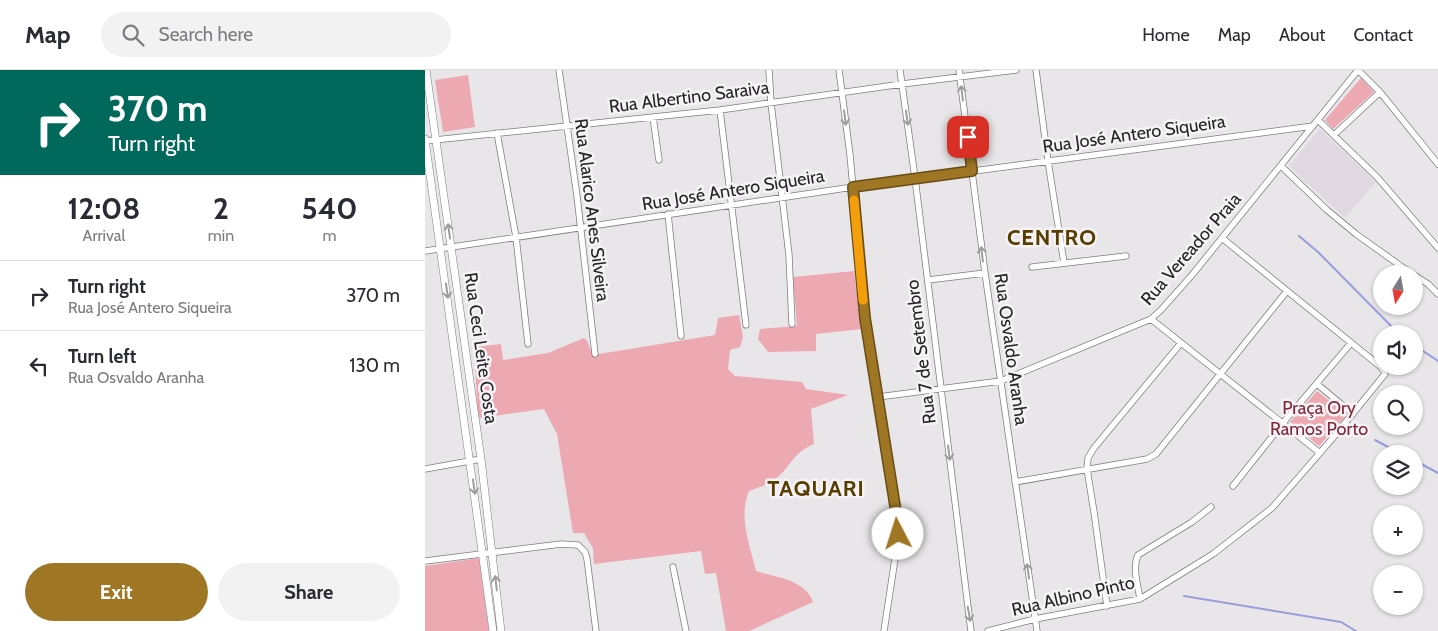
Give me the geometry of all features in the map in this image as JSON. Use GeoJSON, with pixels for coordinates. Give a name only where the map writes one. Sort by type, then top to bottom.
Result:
{"type":"FeatureCollection","features":[{"type":"Feature","properties":{"kind":"street","name":"Rua Ceci Leite Costa"},"geometry":{"type":"LineString","coordinates":[[426,70],[481,459],[501,631]]}},
{"type":"Feature","properties":{"kind":"street","name":"Rua Alarico Anes Silveira"},"geometry":{"type":"LineString","coordinates":[[559,70],[581,228],[595,354]]}},
{"type":"Feature","properties":{"kind":"street"},"geometry":{"type":"LineString","coordinates":[[769,70],[771,103],[789,255],[792,324]]}},
{"type":"Feature","properties":{"kind":"street"},"geometry":{"type":"LineString","coordinates":[[839,70],[853,187],[865,318],[897,518],[898,534],[884,631]]}},
{"type":"Feature","properties":{"kind":"street","name":"Rua 7 de Setembro"},"geometry":{"type":"LineString","coordinates":[[900,70],[971,631]]}},
{"type":"Feature","properties":{"kind":"street","name":"Rua Albertino Saraiva"},"geometry":{"type":"LineString","coordinates":[[425,140],[720,110],[902,84],[960,73],[1016,70]]}},
{"type":"Feature","properties":{"kind":"street"},"geometry":{"type":"LineString","coordinates":[[1036,70],[1047,161],[1064,263]]}},
{"type":"Feature","properties":{"kind":"street"},"geometry":{"type":"LineString","coordinates":[[1358,70],[1380,92],[1438,164]]}},
{"type":"Feature","properties":{"kind":"street","name":"Rua Vereador Praia"},"geometry":{"type":"LineString","coordinates":[[878,397],[1001,381],[1151,319],[1161,310],[1222,238],[1358,70]]}},
{"type":"Feature","properties":{"kind":"street","name":"Rua Osvaldo Aranha"},"geometry":{"type":"LineString","coordinates":[[960,73],[985,273],[1037,631]]}},
{"type":"Feature","properties":{"kind":"street"},"geometry":{"type":"LineString","coordinates":[[1334,136],[1380,92]]}},
{"type":"Feature","properties":{"kind":"street"},"geometry":{"type":"LineString","coordinates":[[720,110],[733,205],[746,325]]}},
{"type":"Feature","properties":{"kind":"street"},"geometry":{"type":"LineString","coordinates":[[653,117],[659,160]]}},
{"type":"Feature","properties":{"kind":"street"},"geometry":{"type":"LineString","coordinates":[[1318,120],[1377,177],[1436,246]]}},
{"type":"Feature","properties":{"kind":"street","name":"Rua José Antero Siqueira"},"geometry":{"type":"LineString","coordinates":[[425,251],[915,178],[1313,126]]}},
{"type":"Feature","properties":{"kind":"street"},"geometry":{"type":"LineString","coordinates":[[497,133],[516,237],[528,344]]}},
{"type":"Feature","properties":{"kind":"street","name":"Rua Ceci Leite Costa"},"geometry":{"type":"LineString","coordinates":[[425,140],[471,461],[493,631]]}},
{"type":"Feature","properties":{"kind":"street"},"geometry":{"type":"LineString","coordinates":[[1281,166],[1355,234],[1400,265]]}},
{"type":"Feature","properties":{"kind":"street"},"geometry":{"type":"LineString","coordinates":[[668,214],[681,336]]}},
{"type":"Feature","properties":{"kind":"street"},"geometry":{"type":"LineString","coordinates":[[1222,238],[1351,343],[1283,423],[1233,486]]}},
{"type":"Feature","properties":{"kind":"street"},"geometry":{"type":"LineString","coordinates":[[1032,267],[1127,256]]}},
{"type":"Feature","properties":{"kind":"street"},"geometry":{"type":"LineString","coordinates":[[928,280],[985,273]]}},
{"type":"Feature","properties":{"kind":"street"},"geometry":{"type":"LineString","coordinates":[[1423,281],[1438,294]]}},
{"type":"Feature","properties":{"kind":"street"},"geometry":{"type":"LineString","coordinates":[[1015,482],[1147,459],[1156,454],[1287,291]]}},
{"type":"Feature","properties":{"kind":"street"},"geometry":{"type":"LineString","coordinates":[[449,309],[460,308]]}},
{"type":"Feature","properties":{"kind":"street"},"geometry":{"type":"LineString","coordinates":[[1151,319],[1320,453]]}},
{"type":"Feature","properties":{"kind":"street"},"geometry":{"type":"LineString","coordinates":[[1107,606],[1087,469],[1088,458],[1094,448],[1181,343]]}},
{"type":"Feature","properties":{"kind":"street","name":"Rua Albino Pinto"},"geometry":{"type":"LineString","coordinates":[[988,631],[1035,619],[1140,599],[1213,554],[1271,508],[1320,453],[1385,374],[1384,371],[1351,343]]}},
{"type":"Feature","properties":{"kind":"street"},"geometry":{"type":"LineString","coordinates":[[1317,384],[1353,414]]}},
{"type":"Feature","properties":{"kind":"street"},"geometry":{"type":"LineString","coordinates":[[425,469],[481,459]]}},
{"type":"Feature","properties":{"kind":"street"},"geometry":{"type":"LineString","coordinates":[[1140,599],[1135,570],[1135,562],[1138,555],[1192,522],[1211,507]]}},
{"type":"Feature","properties":{"kind":"street"},"geometry":{"type":"LineString","coordinates":[[425,561],[573,544],[582,547],[585,552],[596,631]]}},
{"type":"Feature","properties":{"kind":"street"},"geometry":{"type":"LineString","coordinates":[[673,567],[686,631]]}},
{"type":"Feature","properties":{"kind":"shaded area"},"geometry":{"type":"Polygon","coordinates":[[[1320,129],[1376,182],[1345,218],[1289,166],[1320,129]]]}},
{"type":"Feature","properties":{"kind":"green space"},"geometry":{"type":"Polygon","coordinates":[[[468,75],[475,127],[443,132],[435,80],[468,75]]]}},
{"type":"Feature","properties":{"kind":"green space"},"geometry":{"type":"Polygon","coordinates":[[[1361,78],[1374,92],[1333,129],[1325,120],[1361,78]]]}},
{"type":"Feature","properties":{"kind":"green space"},"geometry":{"type":"Polygon","coordinates":[[[854,271],[861,329],[816,334],[816,351],[768,352],[758,339],[760,329],[797,326],[793,277],[854,271]]]}},
{"type":"Feature","properties":{"kind":"green space"},"geometry":{"type":"Polygon","coordinates":[[[739,315],[743,337],[740,347],[730,350],[728,369],[735,376],[802,382],[806,389],[848,395],[811,409],[814,444],[797,455],[775,480],[749,491],[746,501],[746,531],[756,571],[797,584],[804,589],[813,602],[749,631],[726,631],[716,573],[705,574],[701,551],[594,564],[593,548],[584,533],[573,533],[557,434],[544,409],[478,418],[474,347],[501,344],[503,360],[548,353],[584,338],[593,355],[715,335],[718,318],[739,315]]]}},
{"type":"Feature","properties":{"kind":"green space","name":"Praça Ory Ramos Porto"},"geometry":{"type":"Polygon","coordinates":[[[1317,391],[1347,415],[1319,446],[1290,422],[1317,391]]]}},
{"type":"Feature","properties":{"kind":"green space"},"geometry":{"type":"Polygon","coordinates":[[[479,558],[489,631],[425,631],[425,566],[479,558]]]}},
{"type":"Feature","properties":{"kind":"waterway"},"geometry":{"type":"LineString","coordinates":[[1299,236],[1318,252],[1390,325]]}},
{"type":"Feature","properties":{"kind":"waterway"},"geometry":{"type":"LineString","coordinates":[[1423,351],[1438,361]]}},
{"type":"Feature","properties":{"kind":"waterway"},"geometry":{"type":"LineString","coordinates":[[1375,440],[1384,445]]}},
{"type":"Feature","properties":{"kind":"waterway"},"geometry":{"type":"LineString","coordinates":[[1423,465],[1438,473]]}},
{"type":"Feature","properties":{"kind":"waterway"},"geometry":{"type":"LineString","coordinates":[[1184,596],[1341,622],[1356,631]]}},
{"type":"Feature","properties":{"kind":"slow traffic"},"geometry":{"type":"LineString","coordinates":[[854,200],[863,300]]}},
{"type":"Feature","properties":{"kind":"district","name":"CENTRO"},"geometry":{"type":"Point","coordinates":[1052,237]}},
{"type":"Feature","properties":{"kind":"district","name":"TAQUARI"},"geometry":{"type":"Point","coordinates":[816,488]}},
{"type":"Feature","properties":{"kind":"route"},"geometry":{"type":"LineString","coordinates":[[898,534],[865,318],[853,187],[972,171],[968,137]]}}]}
